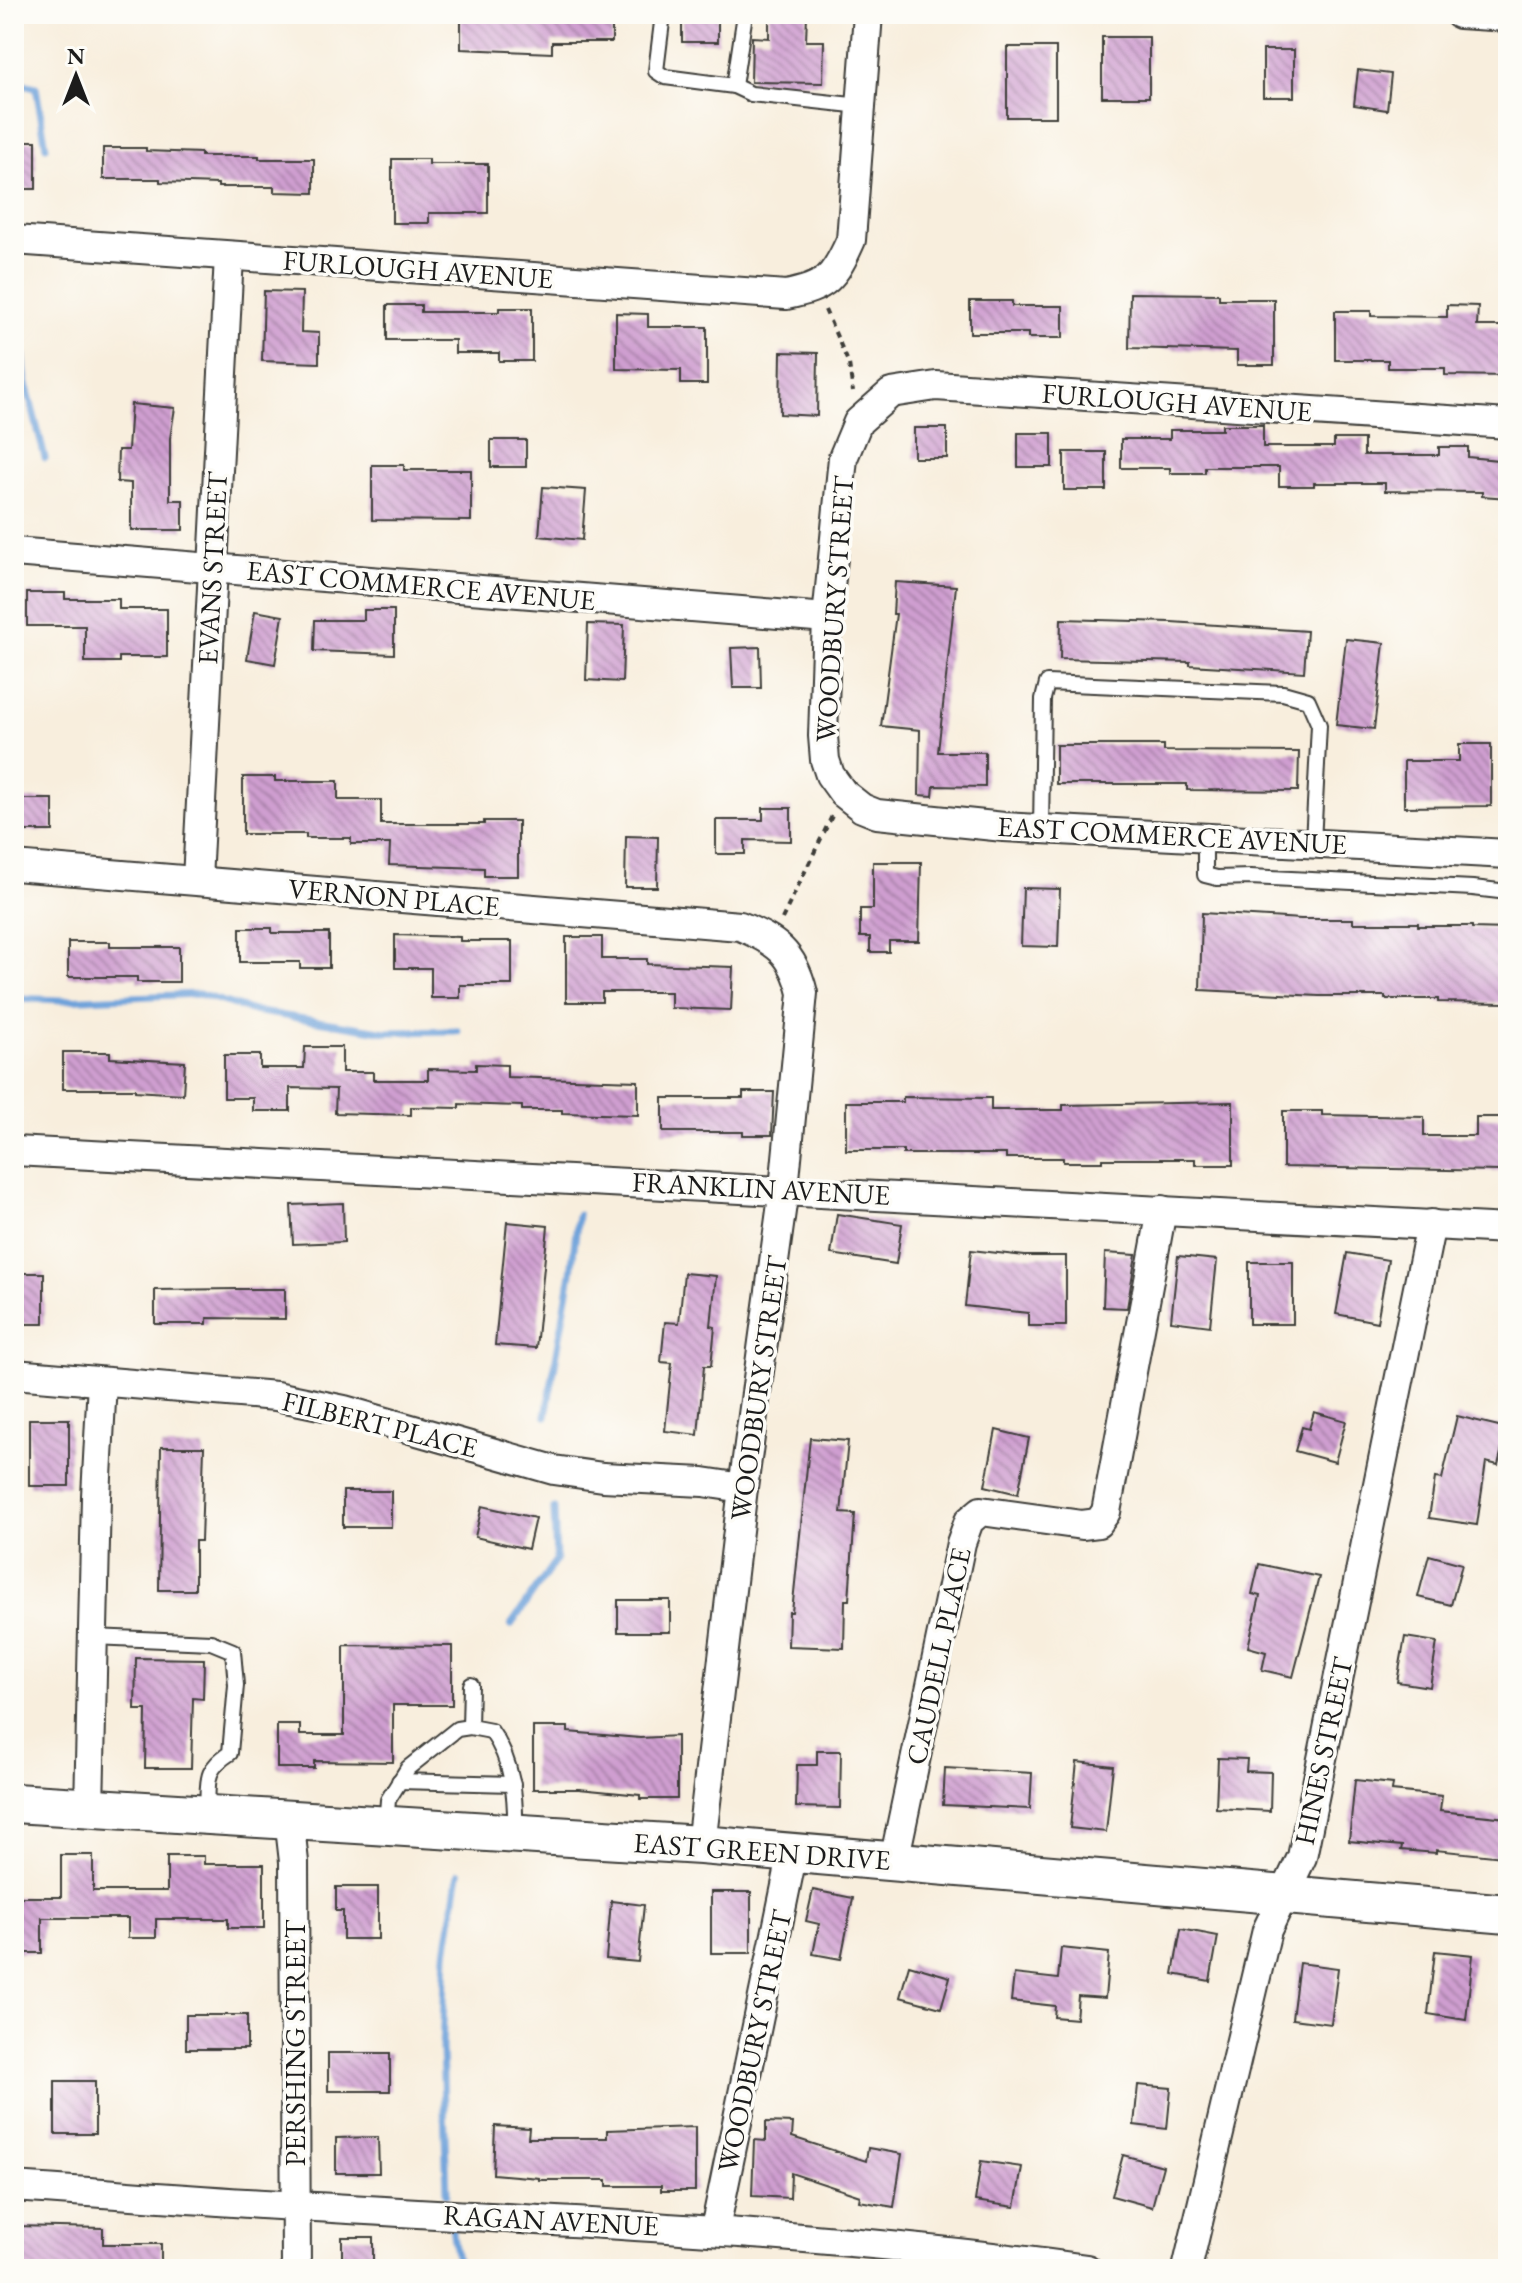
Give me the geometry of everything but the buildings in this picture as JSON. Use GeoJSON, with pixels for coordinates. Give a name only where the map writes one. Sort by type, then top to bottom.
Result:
{"type":"FeatureCollection","features":[{"type":"Feature","properties":{"kind":"main road","name":"EAST GREEN DRIVE"},"geometry":{"type":"LineString","coordinates":[[14,1803],[701,1845],[1508,1914]]}},
{"type":"Feature","properties":{"kind":"street"},"geometry":{"type":"LineString","coordinates":[[820,286],[840,265],[851,240],[868,14]]}},
{"type":"Feature","properties":{"kind":"street"},"geometry":{"type":"LineString","coordinates":[[1459,14],[1508,17]]}},
{"type":"Feature","properties":{"kind":"street","name":"FURLOUGH AVENUE"},"geometry":{"type":"LineString","coordinates":[[14,240],[786,295],[820,286]]}},
{"type":"Feature","properties":{"kind":"street","name":"EVANS STREET"},"geometry":{"type":"LineString","coordinates":[[197,880],[229,256]]}},
{"type":"Feature","properties":{"kind":"street","name":"FURLOUGH AVENUE"},"geometry":{"type":"LineString","coordinates":[[858,422],[891,393],[936,386],[1508,424]]}},
{"type":"Feature","properties":{"kind":"street","name":"WOODBURY STREET"},"geometry":{"type":"LineString","coordinates":[[843,793],[830,775],[825,760],[827,618],[843,458],[858,422]]}},
{"type":"Feature","properties":{"kind":"street","name":"EAST COMMERCE AVENUE"},"geometry":{"type":"LineString","coordinates":[[14,552],[827,618]]}},
{"type":"Feature","properties":{"kind":"street","name":"EAST COMMERCE AVENUE"},"geometry":{"type":"LineString","coordinates":[[843,793],[862,808],[877,814],[1041,829],[1508,854]]}},
{"type":"Feature","properties":{"kind":"street","name":"VERNON PLACE"},"geometry":{"type":"LineString","coordinates":[[14,866],[740,926],[771,939]]}},
{"type":"Feature","properties":{"kind":"street","name":"WOODBURY STREET"},"geometry":{"type":"LineString","coordinates":[[701,1845],[743,1488],[784,1189],[803,993],[788,956],[771,939]]}},
{"type":"Feature","properties":{"kind":"street","name":"FRANKLIN AVENUE"},"geometry":{"type":"LineString","coordinates":[[14,1151],[1508,1229]]}},
{"type":"Feature","properties":{"kind":"street","name":"CAUDELL PLACE"},"geometry":{"type":"LineString","coordinates":[[894,1861],[961,1543],[969,1521],[981,1511],[1082,1525],[1098,1523],[1106,1512],[1162,1210]]}},
{"type":"Feature","properties":{"kind":"street","name":"HINES STREET"},"geometry":{"type":"LineString","coordinates":[[1187,2269],[1267,1930],[1302,1857],[1431,1224]]}},
{"type":"Feature","properties":{"kind":"street","name":"FILBERT PLACE"},"geometry":{"type":"LineString","coordinates":[[14,1374],[276,1396],[344,1410],[554,1470],[743,1488]]}},
{"type":"Feature","properties":{"kind":"street"},"geometry":{"type":"LineString","coordinates":[[89,1808],[96,1496],[102,1382]]}},
{"type":"Feature","properties":{"kind":"street","name":"PERSHING STREET"},"geometry":{"type":"LineString","coordinates":[[289,1818],[294,1862],[296,2269]]}},
{"type":"Feature","properties":{"kind":"street","name":"WOODBURY STREET"},"geometry":{"type":"LineString","coordinates":[[715,2229],[793,1852]]}},
{"type":"Feature","properties":{"kind":"street","name":"RAGAN AVENUE"},"geometry":{"type":"LineString","coordinates":[[14,2187],[715,2229],[840,2239],[1087,2269]]}},
{"type":"Feature","properties":{"kind":"lane"},"geometry":{"type":"LineString","coordinates":[[663,14],[656,71],[665,77],[734,86],[751,94],[861,106]]}},
{"type":"Feature","properties":{"kind":"lane"},"geometry":{"type":"LineString","coordinates":[[734,86],[745,14]]}},
{"type":"Feature","properties":{"kind":"lane"},"geometry":{"type":"LineString","coordinates":[[1041,829],[1043,699],[1047,683],[1283,693],[1308,700],[1319,725],[1313,843]]}},
{"type":"Feature","properties":{"kind":"lane"},"geometry":{"type":"LineString","coordinates":[[1205,838],[1205,875],[1217,878],[1250,877],[1508,892]]}},
{"type":"Feature","properties":{"kind":"lane"},"geometry":{"type":"LineString","coordinates":[[93,1637],[211,1642],[233,1651],[236,1685],[230,1753],[214,1764],[209,1776],[207,1814]]}},
{"type":"Feature","properties":{"kind":"lane"},"geometry":{"type":"LineString","coordinates":[[470,1727],[471,1685]]}},
{"type":"Feature","properties":{"kind":"lane"},"geometry":{"type":"LineString","coordinates":[[386,1825],[388,1800],[408,1768],[446,1736],[457,1729],[470,1727],[491,1731],[500,1743],[516,1798],[515,1833]]}},
{"type":"Feature","properties":{"kind":"lane"},"geometry":{"type":"LineString","coordinates":[[399,1781],[513,1784]]}},
{"type":"Feature","properties":{"kind":"path"},"geometry":{"type":"LineString","coordinates":[[820,286],[824,307],[849,364],[858,422]]}},
{"type":"Feature","properties":{"kind":"path"},"geometry":{"type":"LineString","coordinates":[[771,939],[843,793]]}},
{"type":"Feature","properties":{"kind":"waterway"},"geometry":{"type":"LineString","coordinates":[[14,82],[36,87],[46,147]]}},
{"type":"Feature","properties":{"kind":"waterway"},"geometry":{"type":"LineString","coordinates":[[16,291],[26,383],[45,458]]}},
{"type":"Feature","properties":{"kind":"waterway"},"geometry":{"type":"LineString","coordinates":[[14,998],[61,1000],[199,994],[253,1011],[387,1032],[458,1031]]}},
{"type":"Feature","properties":{"kind":"waterway"},"geometry":{"type":"LineString","coordinates":[[546,1416],[578,1215]]}},
{"type":"Feature","properties":{"kind":"waterway"},"geometry":{"type":"LineString","coordinates":[[511,1625],[556,1560],[554,1509]]}},
{"type":"Feature","properties":{"kind":"waterway"},"geometry":{"type":"LineString","coordinates":[[447,2194],[442,2048],[446,1953],[459,1873]]}},
{"type":"Feature","properties":{"kind":"waterway"},"geometry":{"type":"LineString","coordinates":[[452,2226],[458,2269]]}}]}
